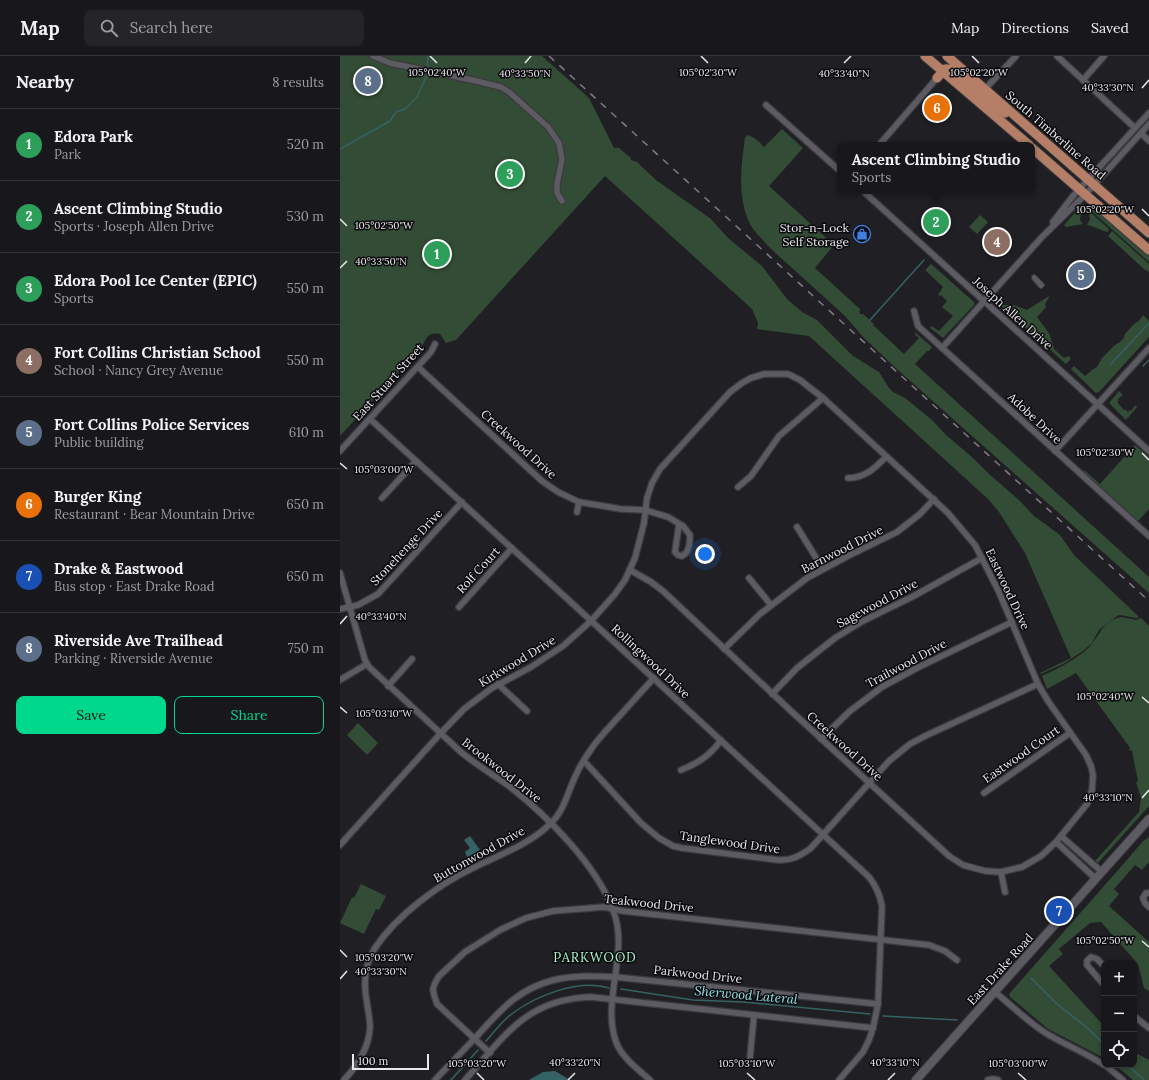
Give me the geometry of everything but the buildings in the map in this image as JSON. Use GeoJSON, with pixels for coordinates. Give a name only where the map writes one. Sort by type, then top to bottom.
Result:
{"type":"FeatureCollection","features":[{"type":"Feature","properties":{"kind":"main road"},"geometry":{"type":"LineString","coordinates":[[925,56],[940,75],[1025,142]]}},
{"type":"Feature","properties":{"kind":"main road","name":"South Timberline Road"},"geometry":{"type":"LineString","coordinates":[[947,56],[1149,233]]}},
{"type":"Feature","properties":{"kind":"main road"},"geometry":{"type":"LineString","coordinates":[[940,75],[947,68],[954,71],[994,106],[1005,113],[1014,115]]}},
{"type":"Feature","properties":{"kind":"main road","name":"South Timberline Road"},"geometry":{"type":"LineString","coordinates":[[1035,151],[1149,250]]}},
{"type":"Feature","properties":{"kind":"main road","name":"East Drake Road"},"geometry":{"type":"LineString","coordinates":[[916,1080],[1149,819]]}},
{"type":"Feature","properties":{"kind":"street"},"geometry":{"type":"LineString","coordinates":[[373,56],[390,63],[432,71],[501,88],[509,92],[548,126],[559,143],[562,164],[557,184],[557,193],[562,201]]}},
{"type":"Feature","properties":{"kind":"street"},"geometry":{"type":"LineString","coordinates":[[986,89],[1016,56]]}},
{"type":"Feature","properties":{"kind":"street"},"geometry":{"type":"LineString","coordinates":[[1057,56],[1135,128]]}},
{"type":"Feature","properties":{"kind":"street"},"geometry":{"type":"LineString","coordinates":[[1083,80],[1104,56]]}},
{"type":"Feature","properties":{"kind":"street"},"geometry":{"type":"LineString","coordinates":[[882,142],[940,75]]}},
{"type":"Feature","properties":{"kind":"street"},"geometry":{"type":"LineString","coordinates":[[766,105],[837,168]]}},
{"type":"Feature","properties":{"kind":"street"},"geometry":{"type":"LineString","coordinates":[[942,348],[1092,182],[1135,128],[1149,113]]}},
{"type":"Feature","properties":{"kind":"street"},"geometry":{"type":"LineString","coordinates":[[1092,182],[1141,134],[1149,124]]}},
{"type":"Feature","properties":{"kind":"street"},"geometry":{"type":"LineString","coordinates":[[1141,134],[1149,141]]}},
{"type":"Feature","properties":{"kind":"street","name":"Joseph Allen Drive"},"geometry":{"type":"LineString","coordinates":[[866,194],[1149,451]]}},
{"type":"Feature","properties":{"kind":"street","name":"Adobe Drive"},"geometry":{"type":"LineString","coordinates":[[914,311],[918,326],[1149,536]]}},
{"type":"Feature","properties":{"kind":"street","name":"East Stuart Street"},"geometry":{"type":"LineString","coordinates":[[340,451],[418,367],[431,352],[435,344]]}},
{"type":"Feature","properties":{"kind":"street"},"geometry":{"type":"LineString","coordinates":[[1055,451],[1149,348]]}},
{"type":"Feature","properties":{"kind":"street","name":"Creekwood Drive"},"geometry":{"type":"LineString","coordinates":[[418,367],[542,481],[558,492],[579,502],[622,509],[645,510],[672,519],[680,524]]}},
{"type":"Feature","properties":{"kind":"street","name":"Eastwood Drive"},"geometry":{"type":"LineString","coordinates":[[764,374],[788,374],[800,380],[823,398],[886,457],[934,499],[962,528],[975,545],[998,590],[1038,684],[1086,756],[1091,766],[1093,775],[1092,790],[1087,804],[1061,836]]}},
{"type":"Feature","properties":{"kind":"street","name":"Kirkwood Drive"},"geometry":{"type":"LineString","coordinates":[[340,845],[440,734],[464,710],[498,684],[546,658],[577,635],[615,594],[630,570],[635,558],[652,483],[664,465],[730,392],[751,378],[764,374]]}},
{"type":"Feature","properties":{"kind":"street"},"geometry":{"type":"LineString","coordinates":[[738,487],[751,476],[778,436],[823,398]]}},
{"type":"Feature","properties":{"kind":"street","name":"Rollingwood Drive"},"geometry":{"type":"LineString","coordinates":[[370,419],[591,620],[869,877],[876,887],[882,906],[878,1004],[873,1028],[863,1052],[839,1080]]}},
{"type":"Feature","properties":{"kind":"street"},"geometry":{"type":"LineString","coordinates":[[848,478],[855,478],[865,475],[872,471],[886,457]]}},
{"type":"Feature","properties":{"kind":"street"},"geometry":{"type":"LineString","coordinates":[[382,498],[416,461]]}},
{"type":"Feature","properties":{"kind":"street","name":"Barnwood Drive"},"geometry":{"type":"LineString","coordinates":[[724,649],[771,605],[807,578],[897,532],[920,514],[934,499]]}},
{"type":"Feature","properties":{"kind":"street","name":"Stonehenge Drive"},"geometry":{"type":"LineString","coordinates":[[340,609],[367,601],[378,594],[462,502]]}},
{"type":"Feature","properties":{"kind":"street"},"geometry":{"type":"LineString","coordinates":[[577,512],[579,502]]}},
{"type":"Feature","properties":{"kind":"street"},"geometry":{"type":"LineString","coordinates":[[680,524],[687,529],[690,535],[686,554],[682,556],[678,556],[675,552],[680,524]]}},
{"type":"Feature","properties":{"kind":"street"},"geometry":{"type":"LineString","coordinates":[[797,527],[823,569]]}},
{"type":"Feature","properties":{"kind":"street","name":"Rolf Court"},"geometry":{"type":"LineString","coordinates":[[459,607],[512,548]]}},
{"type":"Feature","properties":{"kind":"street","name":"Sagewood Drive"},"geometry":{"type":"LineString","coordinates":[[772,694],[797,668],[835,638],[877,613],[912,597],[982,558]]}},
{"type":"Feature","properties":{"kind":"street","name":"Creekwood Drive"},"geometry":{"type":"LineString","coordinates":[[630,570],[658,586],[772,694],[955,860],[973,868],[985,871],[1002,872],[1012,870],[1032,862],[1041,856],[1061,836]]}},
{"type":"Feature","properties":{"kind":"street","name":"Brookwood Drive"},"geometry":{"type":"LineString","coordinates":[[340,572],[367,664],[388,686],[440,734],[477,765],[513,790],[551,824],[590,868],[609,899],[614,910],[619,931],[612,1020],[616,1042],[630,1062],[650,1080]]}},
{"type":"Feature","properties":{"kind":"street"},"geometry":{"type":"LineString","coordinates":[[749,578],[771,605]]}},
{"type":"Feature","properties":{"kind":"street","name":"Trailwood Drive"},"geometry":{"type":"LineString","coordinates":[[821,739],[850,711],[882,687],[923,665],[1012,622]]}},
{"type":"Feature","properties":{"kind":"street"},"geometry":{"type":"LineString","coordinates":[[388,686],[412,659]]}},
{"type":"Feature","properties":{"kind":"street"},"geometry":{"type":"LineString","coordinates":[[340,680],[367,664]]}},
{"type":"Feature","properties":{"kind":"street","name":"Buttonwood Drive"},"geometry":{"type":"LineString","coordinates":[[344,1080],[355,1068],[367,1044],[370,1027],[364,976],[370,957],[384,937],[407,913],[436,890],[464,872],[500,856],[523,843],[551,824],[562,810],[575,777],[590,749],[654,678]]}},
{"type":"Feature","properties":{"kind":"street"},"geometry":{"type":"LineString","coordinates":[[498,684],[527,711]]}},
{"type":"Feature","properties":{"kind":"street","name":"Tanglewood Drive"},"geometry":{"type":"LineString","coordinates":[[584,761],[641,823],[659,838],[674,846],[690,850],[782,860],[790,859],[802,854],[823,835],[889,761],[910,744],[924,736],[1038,684]]}},
{"type":"Feature","properties":{"kind":"street","name":"Eastwood Court"},"geometry":{"type":"LineString","coordinates":[[984,793],[1070,733]]}},
{"type":"Feature","properties":{"kind":"street"},"geometry":{"type":"LineString","coordinates":[[681,770],[690,767],[705,758],[721,740]]}},
{"type":"Feature","properties":{"kind":"street"},"geometry":{"type":"LineString","coordinates":[[1061,836],[1099,876]]}},
{"type":"Feature","properties":{"kind":"street"},"geometry":{"type":"LineString","coordinates":[[1056,842],[1099,876]]}},
{"type":"Feature","properties":{"kind":"street"},"geometry":{"type":"LineString","coordinates":[[1002,872],[1004,892]]}},
{"type":"Feature","properties":{"kind":"street"},"geometry":{"type":"LineString","coordinates":[[1149,893],[1143,898],[1149,907]]}},
{"type":"Feature","properties":{"kind":"street","name":"Teakwood Drive"},"geometry":{"type":"LineString","coordinates":[[490,1053],[440,1008],[435,1000],[433,989],[435,983],[439,976],[464,952],[487,936],[526,918],[566,909],[604,907],[614,910],[881,938],[929,945],[945,951],[957,960]]}},
{"type":"Feature","properties":{"kind":"street"},"geometry":{"type":"LineString","coordinates":[[1101,963],[1095,957],[1091,957],[1087,961],[1087,965],[1101,981]]}},
{"type":"Feature","properties":{"kind":"street","name":"Parkwood Drive"},"geometry":{"type":"LineString","coordinates":[[435,1080],[504,1006],[518,995],[536,986],[554,980],[575,976],[878,1004]]}},
{"type":"Feature","properties":{"kind":"street"},"geometry":{"type":"LineString","coordinates":[[995,992],[1044,1032],[1101,1063]]}},
{"type":"Feature","properties":{"kind":"street"},"geometry":{"type":"LineString","coordinates":[[465,1080],[518,1022],[530,1013],[560,1000],[576,997],[613,997],[873,1028]]}},
{"type":"Feature","properties":{"kind":"street"},"geometry":{"type":"LineString","coordinates":[[750,1058],[754,1015]]}},
{"type":"Feature","properties":{"kind":"street"},"geometry":{"type":"LineString","coordinates":[[1137,1018],[1149,1028]]}},
{"type":"Feature","properties":{"kind":"street"},"geometry":{"type":"LineString","coordinates":[[1108,1068],[1123,1080]]}},
{"type":"Feature","properties":{"kind":"street"},"geometry":{"type":"LineString","coordinates":[[988,1080],[998,1080]]}},
{"type":"Feature","properties":{"kind":"green space"},"geometry":{"type":"Polygon","coordinates":[[[340,56],[542,56],[589,98],[614,148],[619,148],[631,158],[631,160],[637,162],[656,180],[711,219],[728,238],[762,266],[787,299],[802,312],[817,320],[853,356],[879,372],[893,392],[905,398],[932,420],[946,435],[1020,501],[1034,516],[1060,535],[1074,555],[1138,616],[1138,618],[1120,615],[1117,616],[1099,630],[1092,643],[1083,651],[1063,664],[1041,674],[1040,673],[1071,658],[1025,553],[999,512],[988,499],[809,336],[757,329],[758,323],[752,309],[605,176],[456,340],[446,343],[440,334],[428,336],[422,347],[340,436],[340,56]]]}},
{"type":"Feature","properties":{"kind":"green space"},"geometry":{"type":"Polygon","coordinates":[[[782,129],[803,148],[769,186],[834,245],[815,268],[861,310],[859,311],[860,314],[863,314],[874,324],[873,325],[904,354],[919,338],[914,334],[916,333],[932,347],[915,364],[1149,577],[1149,593],[899,371],[863,337],[845,316],[770,248],[754,230],[750,224],[743,203],[741,170],[745,138],[747,135],[752,137],[764,147],[782,129]]]}},
{"type":"Feature","properties":{"kind":"green space"},"geometry":{"type":"Polygon","coordinates":[[[1091,205],[1149,255],[1149,262],[1089,209],[1091,205]]]}},
{"type":"Feature","properties":{"kind":"green space"},"geometry":{"type":"Polygon","coordinates":[[[1078,209],[1081,213],[1080,220],[1083,224],[1066,227],[1064,225],[1078,209]]]}},
{"type":"Feature","properties":{"kind":"green space"},"geometry":{"type":"Polygon","coordinates":[[[1088,210],[1109,229],[1108,232],[1087,225],[1090,219],[1088,210]]]}},
{"type":"Feature","properties":{"kind":"green space"},"geometry":{"type":"Polygon","coordinates":[[[980,215],[988,222],[977,234],[969,227],[980,215]]]}},
{"type":"Feature","properties":{"kind":"green space"},"geometry":{"type":"Polygon","coordinates":[[[1112,231],[1149,264],[1149,272],[1108,236],[1112,231]]]}},
{"type":"Feature","properties":{"kind":"green space"},"geometry":{"type":"Polygon","coordinates":[[[931,264],[974,302],[974,305],[943,338],[930,328],[932,326],[939,331],[953,316],[942,307],[947,301],[941,295],[938,295],[943,287],[925,270],[931,264]]]}},
{"type":"Feature","properties":{"kind":"green space"},"geometry":{"type":"Polygon","coordinates":[[[1049,296],[1045,304],[1046,307],[1037,317],[1049,333],[1054,349],[1064,358],[1069,356],[1071,359],[1066,364],[1000,305],[1013,305],[1027,310],[1049,296]]]}},
{"type":"Feature","properties":{"kind":"green space"},"geometry":{"type":"Polygon","coordinates":[[[1143,315],[1149,321],[1149,337],[1099,392],[1096,393],[1071,369],[1074,366],[1085,376],[1097,367],[1102,358],[1124,338],[1125,334],[1134,324],[1139,321],[1143,315]]]}},
{"type":"Feature","properties":{"kind":"green space"},"geometry":{"type":"Polygon","coordinates":[[[1119,391],[1123,395],[1117,402],[1124,410],[1128,412],[1130,410],[1131,411],[1135,405],[1137,407],[1126,420],[1109,403],[1119,391]]]}},
{"type":"Feature","properties":{"kind":"green space"},"geometry":{"type":"Polygon","coordinates":[[[1135,445],[1149,457],[1149,509],[1138,521],[1083,471],[1084,470],[1100,484],[1135,445]]]}},
{"type":"Feature","properties":{"kind":"green space"},"geometry":{"type":"Polygon","coordinates":[[[1122,617],[1136,620],[1141,618],[1149,626],[1149,806],[1098,863],[1095,861],[1139,812],[1141,798],[1136,782],[1138,781],[1132,751],[1129,750],[1130,748],[1076,673],[1047,689],[1042,676],[1080,655],[1090,647],[1109,622],[1122,617]]]}},
{"type":"Feature","properties":{"kind":"green space"},"geometry":{"type":"Polygon","coordinates":[[[358,723],[378,743],[367,755],[347,735],[358,723]]]}},
{"type":"Feature","properties":{"kind":"green space"},"geometry":{"type":"Polygon","coordinates":[[[1149,837],[1149,862],[1142,870],[1135,865],[1114,889],[1119,894],[1109,906],[1149,942],[1149,991],[1144,988],[1137,960],[1134,960],[1101,922],[1090,923],[1059,949],[1063,954],[1049,966],[1101,1023],[1101,1056],[1048,1029],[1010,997],[1009,994],[1143,841],[1149,837]]]}},
{"type":"Feature","properties":{"kind":"green space"},"geometry":{"type":"Polygon","coordinates":[[[361,884],[386,896],[379,910],[376,909],[364,934],[340,923],[352,897],[354,898],[361,884]]]}},
{"type":"Feature","properties":{"kind":"green space"},"geometry":{"type":"Polygon","coordinates":[[[1137,1054],[1149,1060],[1149,1080],[1133,1080],[1119,1068],[1137,1068],[1137,1054]]]}},
{"type":"Feature","properties":{"kind":"water"},"geometry":{"type":"Polygon","coordinates":[[[470,836],[480,850],[467,857],[465,852],[470,848],[464,840],[470,836]]]}},
{"type":"Feature","properties":{"kind":"water"},"geometry":{"type":"Polygon","coordinates":[[[555,1071],[570,1080],[529,1080],[543,1072],[555,1071]]]}},
{"type":"Feature","properties":{"kind":"waterway"},"geometry":{"type":"LineString","coordinates":[[340,149],[390,121],[396,112],[405,109],[417,97],[427,75],[428,56]]}},
{"type":"Feature","properties":{"kind":"waterway"},"geometry":{"type":"LineString","coordinates":[[870,320],[924,260]]}},
{"type":"Feature","properties":{"kind":"waterway"},"geometry":{"type":"LineString","coordinates":[[1111,364],[1149,323]]}},
{"type":"Feature","properties":{"kind":"waterway"},"geometry":{"type":"LineString","coordinates":[[1143,366],[1146,363]]}},
{"type":"Feature","properties":{"kind":"waterway","name":"Sherwood Lateral"},"geometry":{"type":"LineString","coordinates":[[1031,978],[1057,1004],[1085,1026],[1101,1041]]}},
{"type":"Feature","properties":{"kind":"waterway","name":"Sherwood Lateral"},"geometry":{"type":"LineString","coordinates":[[486,1041],[509,1016],[534,1000],[559,990],[572,987],[597,986],[609,988]]}},
{"type":"Feature","properties":{"kind":"waterway","name":"Sherwood Lateral"},"geometry":{"type":"LineString","coordinates":[[621,989],[693,1000],[743,1002],[870,1014]]}},
{"type":"Feature","properties":{"kind":"waterway","name":"Sherwood Lateral"},"geometry":{"type":"LineString","coordinates":[[883,1016],[957,1020]]}},
{"type":"Feature","properties":{"kind":"waterway","name":"Sherwood Lateral"},"geometry":{"type":"LineString","coordinates":[[451,1080],[478,1050]]}},
{"type":"Feature","properties":{"kind":"waterway","name":"Sherwood Lateral"},"geometry":{"type":"LineString","coordinates":[[1131,1068],[1144,1080]]}},
{"type":"Feature","properties":{"kind":"railway"},"geometry":{"type":"LineString","coordinates":[[549,56],[1149,601]]}},
{"type":"Feature","properties":{"kind":"place","name":"Riverside Ave Trailhead"},"geometry":{"type":"Point","coordinates":[368,81]}},
{"type":"Feature","properties":{"kind":"place","name":"Burger King"},"geometry":{"type":"Point","coordinates":[937,108]}},
{"type":"Feature","properties":{"kind":"place","name":"Edora Pool Ice Center (EPIC)"},"geometry":{"type":"Point","coordinates":[510,174]}},
{"type":"Feature","properties":{"kind":"place","name":"Ascent Climbing Studio"},"geometry":{"type":"Point","coordinates":[936,222]}},
{"type":"Feature","properties":{"kind":"place","name":"Stor-n-Lock Self Storage"},"geometry":{"type":"Point","coordinates":[862,234]}},
{"type":"Feature","properties":{"kind":"place","name":"Fort Collins Christian School"},"geometry":{"type":"Point","coordinates":[997,242]}},
{"type":"Feature","properties":{"kind":"place","name":"Edora Park"},"geometry":{"type":"Point","coordinates":[437,254]}},
{"type":"Feature","properties":{"kind":"place","name":"Fort Collins Police Services"},"geometry":{"type":"Point","coordinates":[1081,275]}},
{"type":"Feature","properties":{"kind":"place","name":"Drake & Eastwood"},"geometry":{"type":"Point","coordinates":[1059,911]}},
{"type":"Feature","properties":{"kind":"district","name":"PARKWOOD"},"geometry":{"type":"Point","coordinates":[595,957]}}]}
